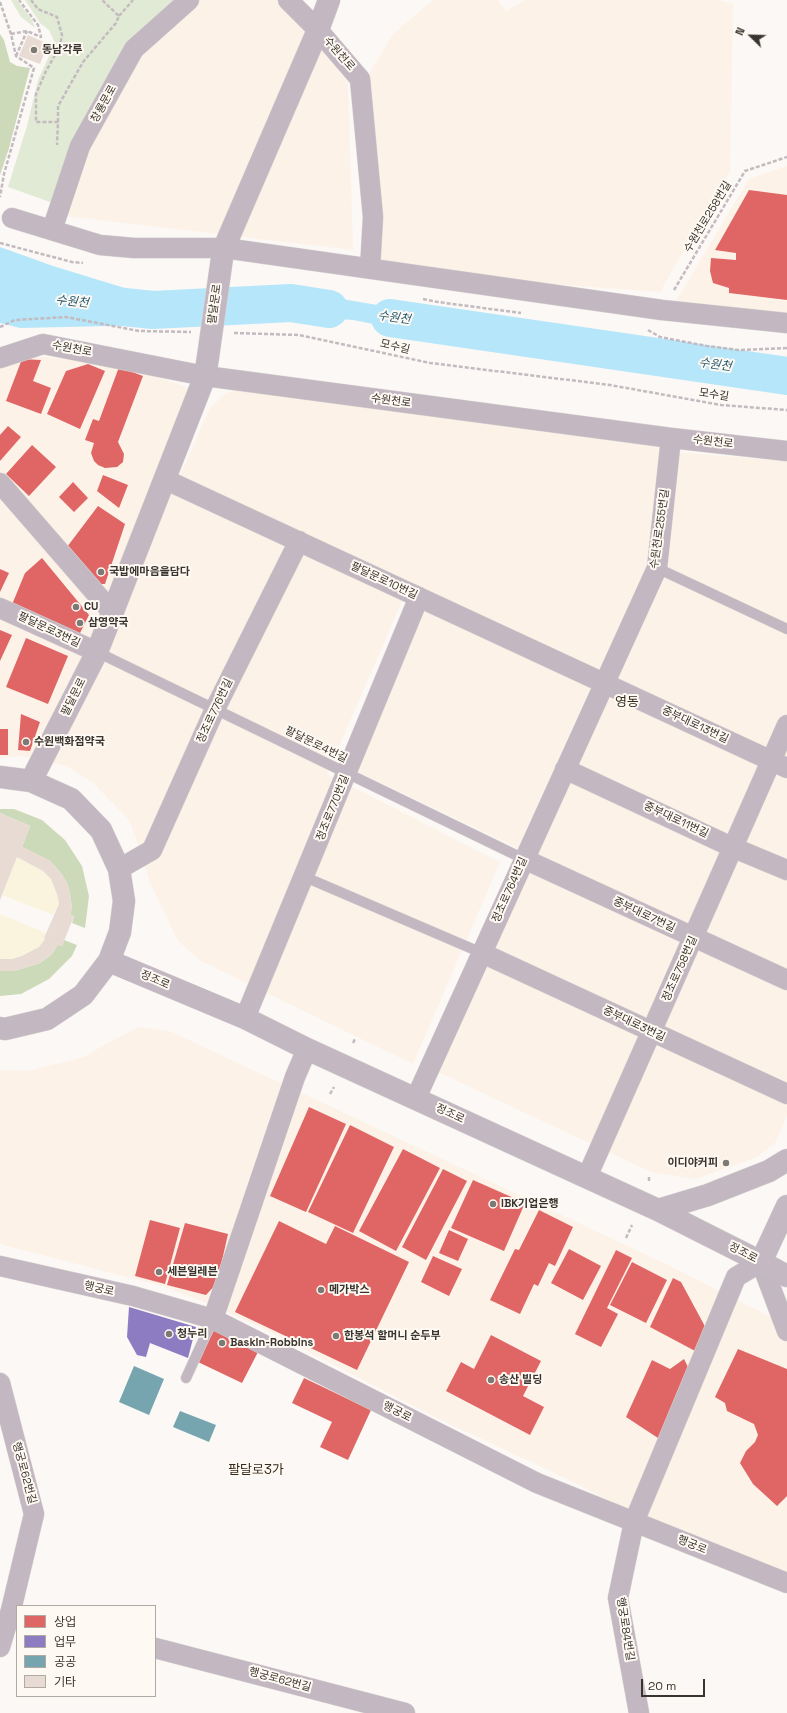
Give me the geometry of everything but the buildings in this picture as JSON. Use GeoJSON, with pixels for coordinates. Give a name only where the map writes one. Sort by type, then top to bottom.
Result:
{"type":"FeatureCollection","features":[{"type":"Feature","properties":{"kind":"main road"},"geometry":{"type":"LineString","coordinates":[[761,1262],[787,1206]]}},
{"type":"Feature","properties":{"kind":"main road","name":"정조로"},"geometry":{"type":"LineString","coordinates":[[761,1262],[787,1276]]}},
{"type":"Feature","properties":{"kind":"street","name":"창룡문로"},"geometry":{"type":"LineString","coordinates":[[52,230],[80,146],[134,49],[189,0]]}},
{"type":"Feature","properties":{"kind":"street"},"geometry":{"type":"LineString","coordinates":[[288,0],[318,30]]}},
{"type":"Feature","properties":{"kind":"street","name":"팔달문로"},"geometry":{"type":"LineString","coordinates":[[32,781],[97,652],[164,479],[206,367],[223,253],[318,30],[329,0]]}},
{"type":"Feature","properties":{"kind":"street","name":"수원천로"},"geometry":{"type":"LineString","coordinates":[[318,30],[360,79],[373,217],[370,269]]}},
{"type":"Feature","properties":{"kind":"street"},"geometry":{"type":"LineString","coordinates":[[12,218],[100,245],[223,253],[370,269],[662,310],[787,323]]}},
{"type":"Feature","properties":{"kind":"street","name":"수원천로"},"geometry":{"type":"LineString","coordinates":[[0,358],[43,344],[206,367],[671,438],[787,451]]}},
{"type":"Feature","properties":{"kind":"street","name":"수원천로255번길"},"geometry":{"type":"LineString","coordinates":[[604,682],[657,568],[671,438]]}},
{"type":"Feature","properties":{"kind":"street","name":"팔달문로10번길"},"geometry":{"type":"LineString","coordinates":[[164,479],[604,682]]}},
{"type":"Feature","properties":{"kind":"street"},"geometry":{"type":"LineString","coordinates":[[0,483],[112,612]]}},
{"type":"Feature","properties":{"kind":"street","name":"정조로776번길"},"geometry":{"type":"LineString","coordinates":[[120,869],[152,850],[215,709],[299,541]]}},
{"type":"Feature","properties":{"kind":"street","name":"정조로770번길"},"geometry":{"type":"LineString","coordinates":[[245,1018],[419,597]]}},
{"type":"Feature","properties":{"kind":"street","name":"팔달문로3번길"},"geometry":{"type":"LineString","coordinates":[[0,608],[97,652]]}},
{"type":"Feature","properties":{"kind":"street","name":"중부대로13번길"},"geometry":{"type":"LineString","coordinates":[[604,682],[779,764]]}},
{"type":"Feature","properties":{"kind":"street","name":"정조로764번길"},"geometry":{"type":"LineString","coordinates":[[416,1098],[604,682]]}},
{"type":"Feature","properties":{"kind":"street","name":"정조로758번길"},"geometry":{"type":"LineString","coordinates":[[587,1176],[734,848],[779,764],[787,725]]}},
{"type":"Feature","properties":{"kind":"street","name":"중부대로11번길"},"geometry":{"type":"LineString","coordinates":[[565,769],[734,848],[787,870]]}},
{"type":"Feature","properties":{"kind":"street"},"geometry":{"type":"LineString","coordinates":[[0,777],[32,781],[71,799],[101,830],[120,869],[124,901],[120,932],[109,961],[83,996],[47,1019],[5,1029],[0,1028]]}},
{"type":"Feature","properties":{"kind":"street","name":"중부대로7번길"},"geometry":{"type":"LineString","coordinates":[[524,860],[787,980]]}},
{"type":"Feature","properties":{"kind":"street","name":"중부대로3번길"},"geometry":{"type":"LineString","coordinates":[[482,953],[787,1094]]}},
{"type":"Feature","properties":{"kind":"street","name":"정조로"},"geometry":{"type":"LineString","coordinates":[[109,961],[245,1018],[307,1049],[587,1176],[761,1262]]}},
{"type":"Feature","properties":{"kind":"street"},"geometry":{"type":"LineString","coordinates":[[213,1319],[295,1077],[307,1049]]}},
{"type":"Feature","properties":{"kind":"street"},"geometry":{"type":"LineString","coordinates":[[658,1210],[715,1192],[770,1171],[787,1160]]}},
{"type":"Feature","properties":{"kind":"street"},"geometry":{"type":"LineString","coordinates":[[761,1262],[787,1331]]}},
{"type":"Feature","properties":{"kind":"street","name":"행궁로84번길"},"geometry":{"type":"LineString","coordinates":[[639,1713],[618,1598],[634,1522],[736,1277],[761,1262]]}},
{"type":"Feature","properties":{"kind":"street","name":"행궁로"},"geometry":{"type":"LineString","coordinates":[[1,1270],[133,1296],[213,1319],[537,1483],[787,1583]]}},
{"type":"Feature","properties":{"kind":"street","name":"행궁로62번길"},"geometry":{"type":"LineString","coordinates":[[0,1383],[34,1514],[0,1647]]}},
{"type":"Feature","properties":{"kind":"street","name":"행궁로62번길"},"geometry":{"type":"LineString","coordinates":[[156,1648],[405,1713]]}},
{"type":"Feature","properties":{"kind":"lane"},"geometry":{"type":"LineString","coordinates":[[657,568],[787,630]]}},
{"type":"Feature","properties":{"kind":"lane","name":"팔달문로4번길"},"geometry":{"type":"LineString","coordinates":[[97,652],[524,860]]}},
{"type":"Feature","properties":{"kind":"lane"},"geometry":{"type":"LineString","coordinates":[[304,877],[482,953]]}},
{"type":"Feature","properties":{"kind":"lane"},"geometry":{"type":"LineString","coordinates":[[186,1378],[213,1319]]}},
{"type":"Feature","properties":{"kind":"path"},"geometry":{"type":"LineString","coordinates":[[11,34],[27,31],[41,37],[38,25],[19,0]]}},
{"type":"Feature","properties":{"kind":"path"},"geometry":{"type":"LineString","coordinates":[[31,0],[38,9],[57,17],[62,35],[60,46],[46,71],[36,94],[36,122],[58,122]]}},
{"type":"Feature","properties":{"kind":"path"},"geometry":{"type":"LineString","coordinates":[[102,0],[119,16]]}},
{"type":"Feature","properties":{"kind":"path"},"geometry":{"type":"LineString","coordinates":[[57,146],[58,106],[83,62],[116,23],[119,16],[133,0]]}},
{"type":"Feature","properties":{"kind":"path"},"geometry":{"type":"LineString","coordinates":[[0,2],[11,34],[16,56],[34,68],[4,174],[0,197]]}},
{"type":"Feature","properties":{"kind":"path"},"geometry":{"type":"LineString","coordinates":[[16,56],[27,31]]}},
{"type":"Feature","properties":{"kind":"path","name":"수원천로258번길"},"geometry":{"type":"LineString","coordinates":[[662,310],[745,171],[787,157]]}},
{"type":"Feature","properties":{"kind":"path"},"geometry":{"type":"LineString","coordinates":[[0,244],[72,262],[87,263]]}},
{"type":"Feature","properties":{"kind":"path"},"geometry":{"type":"LineString","coordinates":[[417,298],[523,313]]}},
{"type":"Feature","properties":{"kind":"path"},"geometry":{"type":"LineString","coordinates":[[0,327],[15,320],[66,317],[140,331],[195,332]]}},
{"type":"Feature","properties":{"kind":"path"},"geometry":{"type":"LineString","coordinates":[[647,329],[660,337],[706,346],[738,350],[787,348]]}},
{"type":"Feature","properties":{"kind":"path","name":"모수길"},"geometry":{"type":"LineString","coordinates":[[227,333],[299,334],[430,362],[610,385],[721,405],[787,410]]}},
{"type":"Feature","properties":{"kind":"path"},"geometry":{"type":"LineString","coordinates":[[353,1043],[355,1039]]}},
{"type":"Feature","properties":{"kind":"path"},"geometry":{"type":"LineString","coordinates":[[330,1094],[334,1087]]}},
{"type":"Feature","properties":{"kind":"path"},"geometry":{"type":"LineString","coordinates":[[626,1238],[632,1225]]}},
{"type":"Feature","properties":{"kind":"shaded area"},"geometry":{"type":"Polygon","coordinates":[[[201,0],[277,0],[324,49],[348,83],[353,250],[66,216],[89,150],[139,54],[201,0]]]}},
{"type":"Feature","properties":{"kind":"shaded area"},"geometry":{"type":"Polygon","coordinates":[[[433,0],[498,0],[506,11],[526,0],[716,0],[733,4],[730,171],[660,292],[539,283],[375,267],[366,79],[392,35],[433,0]]]}},
{"type":"Feature","properties":{"kind":"shaded area"},"geometry":{"type":"Polygon","coordinates":[[[787,166],[787,313],[676,301],[749,179],[787,166]]]}},
{"type":"Feature","properties":{"kind":"shaded area"},"geometry":{"type":"Polygon","coordinates":[[[24,356],[90,360],[143,372],[188,388],[158,480],[402,601],[327,774],[500,862],[413,1064],[201,961],[178,941],[151,885],[130,821],[93,783],[67,766],[22,756],[0,758],[0,365],[24,356]]]}},
{"type":"Feature","properties":{"kind":"shaded area"},"geometry":{"type":"Polygon","coordinates":[[[237,389],[665,447],[652,566],[601,676],[178,480],[210,408],[224,395],[237,389]]]}},
{"type":"Feature","properties":{"kind":"shaded area"},"geometry":{"type":"Polygon","coordinates":[[[674,452],[787,461],[787,1115],[776,1142],[755,1158],[695,1179],[651,1172],[438,1072],[632,634],[674,452]]]}},
{"type":"Feature","properties":{"kind":"shaded area"},"geometry":{"type":"Polygon","coordinates":[[[423,606],[591,686],[518,848],[356,771],[423,606]]]}},
{"type":"Feature","properties":{"kind":"shaded area"},"geometry":{"type":"Polygon","coordinates":[[[139,1027],[172,1032],[670,1266],[787,1325],[787,1575],[620,1506],[559,1475],[439,1419],[260,1327],[202,1301],[162,1286],[0,1244],[0,1070],[27,1071],[85,1057],[102,1046],[139,1027]]]}},
{"type":"Feature","properties":{"kind":"green space"},"geometry":{"type":"Polygon","coordinates":[[[11,0],[17,0],[32,20],[35,28],[21,17],[11,0]]]}},
{"type":"Feature","properties":{"kind":"green space"},"geometry":{"type":"Polygon","coordinates":[[[25,0],[179,0],[156,24],[53,203],[8,187],[27,126],[38,80],[55,43],[49,30],[40,23],[25,0]]]}},
{"type":"Feature","properties":{"kind":"green space"},"geometry":{"type":"Polygon","coordinates":[[[0,34],[4,40],[10,62],[17,66],[30,68],[9,148],[0,175],[0,34]]]}},
{"type":"Feature","properties":{"kind":"green space"},"geometry":{"type":"Polygon","coordinates":[[[0,809],[14,809],[42,820],[65,840],[82,866],[89,896],[85,928],[72,923],[74,916],[70,915],[72,908],[70,894],[67,883],[60,872],[50,861],[22,847],[30,826],[0,813],[0,809]]]}},
{"type":"Feature","properties":{"kind":"green space"},"geometry":{"type":"Polygon","coordinates":[[[64,940],[77,945],[72,956],[49,979],[21,994],[0,996],[0,971],[14,971],[40,963],[52,954],[58,944],[62,946],[64,940]]]}},
{"type":"Feature","properties":{"kind":"sand"},"geometry":{"type":"Polygon","coordinates":[[[17,857],[43,871],[51,879],[59,904],[58,909],[56,909],[53,915],[2,895],[17,857]]]}},
{"type":"Feature","properties":{"kind":"sand"},"geometry":{"type":"Polygon","coordinates":[[[0,914],[46,933],[45,939],[39,947],[30,953],[12,959],[0,959],[0,914]]]}},
{"type":"Feature","properties":{"kind":"water"},"geometry":{"type":"Polygon","coordinates":[[[0,247],[53,266],[154,297],[153,325],[20,328],[0,323],[0,247]]]}},
{"type":"Feature","properties":{"kind":"water"},"geometry":{"type":"Polygon","coordinates":[[[277,287],[282,295],[336,298],[442,316],[441,337],[353,320],[305,316],[277,317],[277,287]]]}},
{"type":"Feature","properties":{"kind":"waterway","name":"수원천"},"geometry":{"type":"LineString","coordinates":[[0,288],[28,297],[153,310],[291,303],[329,309]]}},
{"type":"Feature","properties":{"kind":"waterway","name":"수원천"},"geometry":{"type":"LineString","coordinates":[[390,318],[787,376]]}},
{"type":"Feature","properties":{"kind":"place","name":"동남각루"},"geometry":{"type":"Point","coordinates":[34,50]}},
{"type":"Feature","properties":{"kind":"place","name":"국밥에마음을담다"},"geometry":{"type":"Point","coordinates":[101,572]}},
{"type":"Feature","properties":{"kind":"place","name":"CU"},"geometry":{"type":"Point","coordinates":[76,607]}},
{"type":"Feature","properties":{"kind":"place","name":"삼영약국"},"geometry":{"type":"Point","coordinates":[80,623]}},
{"type":"Feature","properties":{"kind":"place","name":"수원백화점약국"},"geometry":{"type":"Point","coordinates":[26,742]}},
{"type":"Feature","properties":{"kind":"place","name":"이디야커피"},"geometry":{"type":"Point","coordinates":[726,1163]}},
{"type":"Feature","properties":{"kind":"place","name":"IBK기업은행"},"geometry":{"type":"Point","coordinates":[493,1204]}},
{"type":"Feature","properties":{"kind":"place","name":"세븐일레븐"},"geometry":{"type":"Point","coordinates":[159,1272]}},
{"type":"Feature","properties":{"kind":"place","name":"메가박스"},"geometry":{"type":"Point","coordinates":[321,1290]}},
{"type":"Feature","properties":{"kind":"place","name":"청누리"},"geometry":{"type":"Point","coordinates":[169,1334]}},
{"type":"Feature","properties":{"kind":"place","name":"한봉석 할머니 순두부"},"geometry":{"type":"Point","coordinates":[336,1336]}},
{"type":"Feature","properties":{"kind":"place","name":"Baskin-Robbins"},"geometry":{"type":"Point","coordinates":[222,1343]}},
{"type":"Feature","properties":{"kind":"place","name":"송산 빌딩"},"geometry":{"type":"Point","coordinates":[491,1380]}},
{"type":"Feature","properties":{"kind":"district","name":"영동"},"geometry":{"type":"Point","coordinates":[627,702]}},
{"type":"Feature","properties":{"kind":"district","name":"팔달로3가"},"geometry":{"type":"Point","coordinates":[256,1470]}}]}
